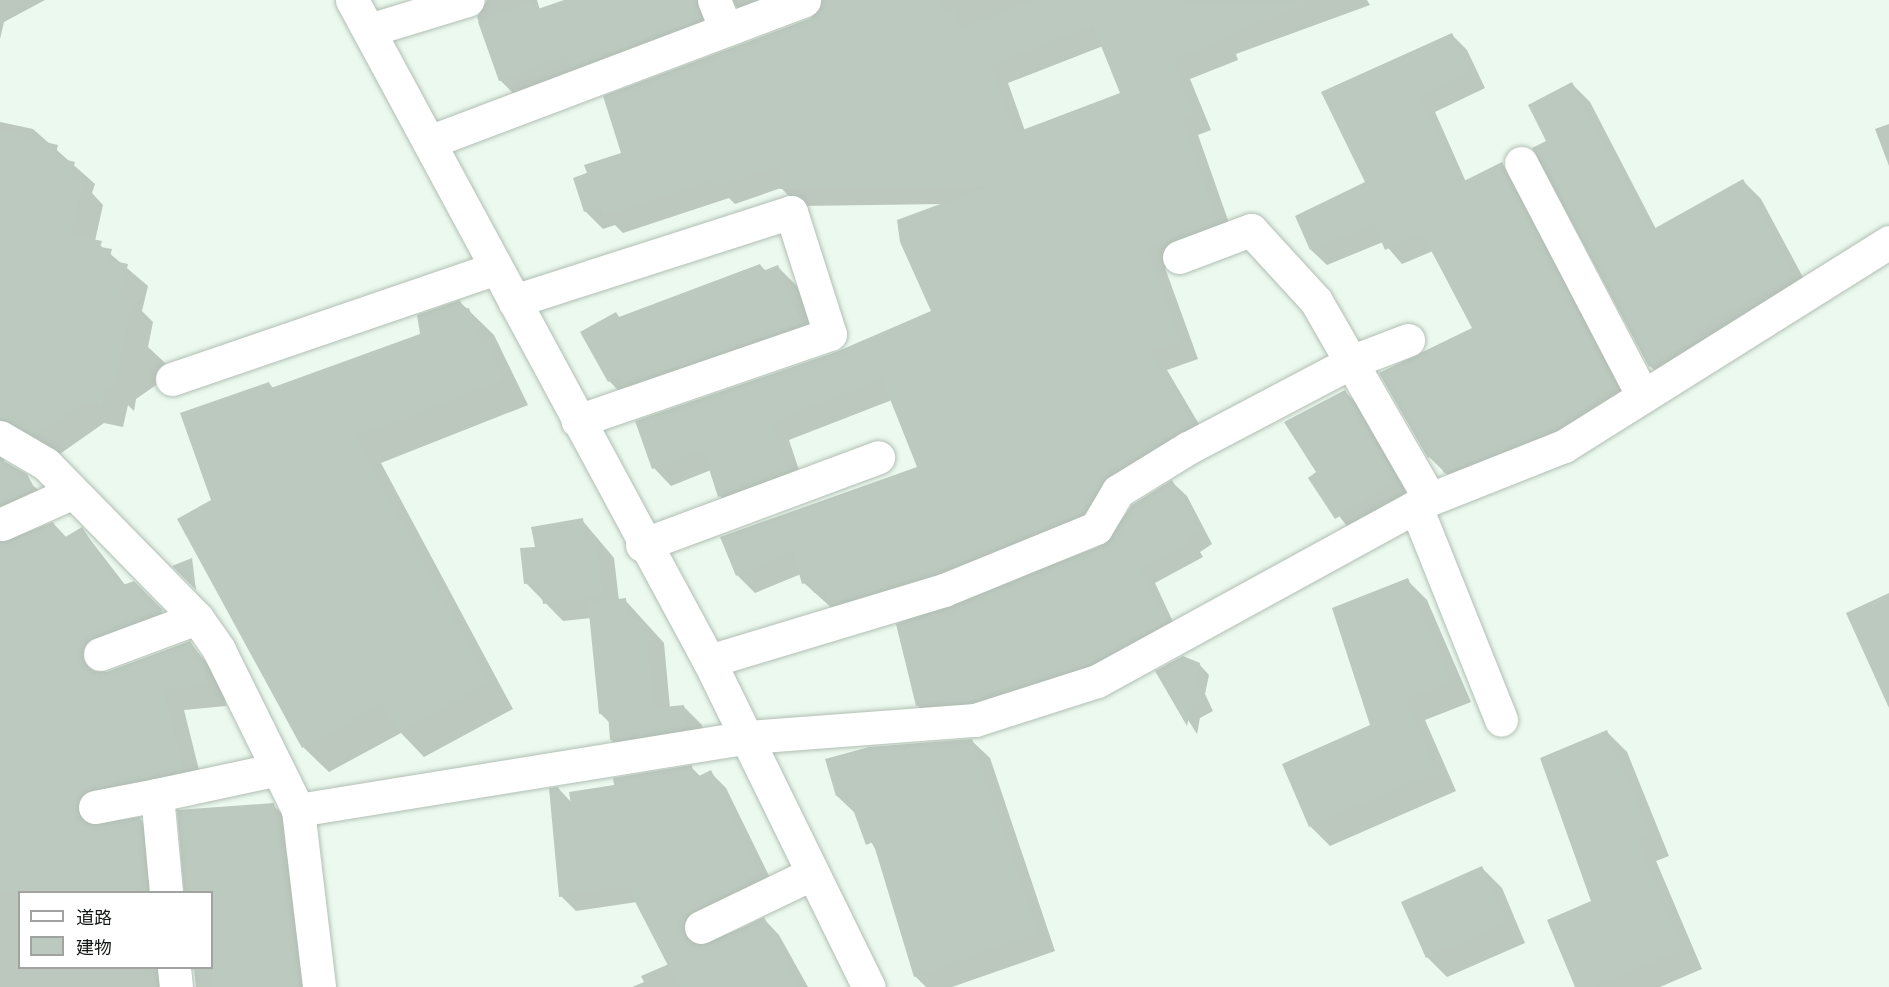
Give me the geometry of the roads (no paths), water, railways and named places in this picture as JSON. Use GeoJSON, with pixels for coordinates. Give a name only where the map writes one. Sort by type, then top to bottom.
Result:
{"type":"FeatureCollection","features":[{"type":"Feature","properties":{"kind":"street"},"geometry":{"type":"LineString","coordinates":[[352,0],[642,545],[709,661],[748,737],[811,874],[869,987]]}},
{"type":"Feature","properties":{"kind":"street"},"geometry":{"type":"LineString","coordinates":[[369,30],[468,0]]}},
{"type":"Feature","properties":{"kind":"street"},"geometry":{"type":"LineString","coordinates":[[429,142],[720,15],[804,0]]}},
{"type":"Feature","properties":{"kind":"street"},"geometry":{"type":"LineString","coordinates":[[1521,163],[1643,396]]}},
{"type":"Feature","properties":{"kind":"street"},"geometry":{"type":"LineString","coordinates":[[514,302],[791,212],[830,334],[578,421]]}},
{"type":"Feature","properties":{"kind":"street"},"geometry":{"type":"LineString","coordinates":[[1179,256],[1251,230],[1316,301],[1353,361],[1423,503],[1501,720]]}},
{"type":"Feature","properties":{"kind":"street"},"geometry":{"type":"LineString","coordinates":[[298,810],[748,737],[975,720],[1097,681],[1423,503],[1564,446],[1889,242]]}},
{"type":"Feature","properties":{"kind":"street"},"geometry":{"type":"LineString","coordinates":[[172,379],[496,268]]}},
{"type":"Feature","properties":{"kind":"street"},"geometry":{"type":"LineString","coordinates":[[709,661],[944,590],[1096,528],[1118,491],[1353,361],[1408,340]]}},
{"type":"Feature","properties":{"kind":"street"},"geometry":{"type":"LineString","coordinates":[[0,437],[46,464],[71,493],[197,618],[219,650],[273,770],[298,810],[319,987]]}},
{"type":"Feature","properties":{"kind":"street"},"geometry":{"type":"LineString","coordinates":[[642,545],[878,457]]}},
{"type":"Feature","properties":{"kind":"street"},"geometry":{"type":"LineString","coordinates":[[2,524],[71,493]]}},
{"type":"Feature","properties":{"kind":"street"},"geometry":{"type":"LineString","coordinates":[[100,654],[197,618]]}},
{"type":"Feature","properties":{"kind":"street"},"geometry":{"type":"LineString","coordinates":[[95,807],[273,770]]}},
{"type":"Feature","properties":{"kind":"street"},"geometry":{"type":"LineString","coordinates":[[156,795],[166,891]]}},
{"type":"Feature","properties":{"kind":"street"},"geometry":{"type":"LineString","coordinates":[[701,927],[811,874]]}},
{"type":"Feature","properties":{"kind":"street"},"geometry":{"type":"LineString","coordinates":[[174,969],[176,987]]}}]}
